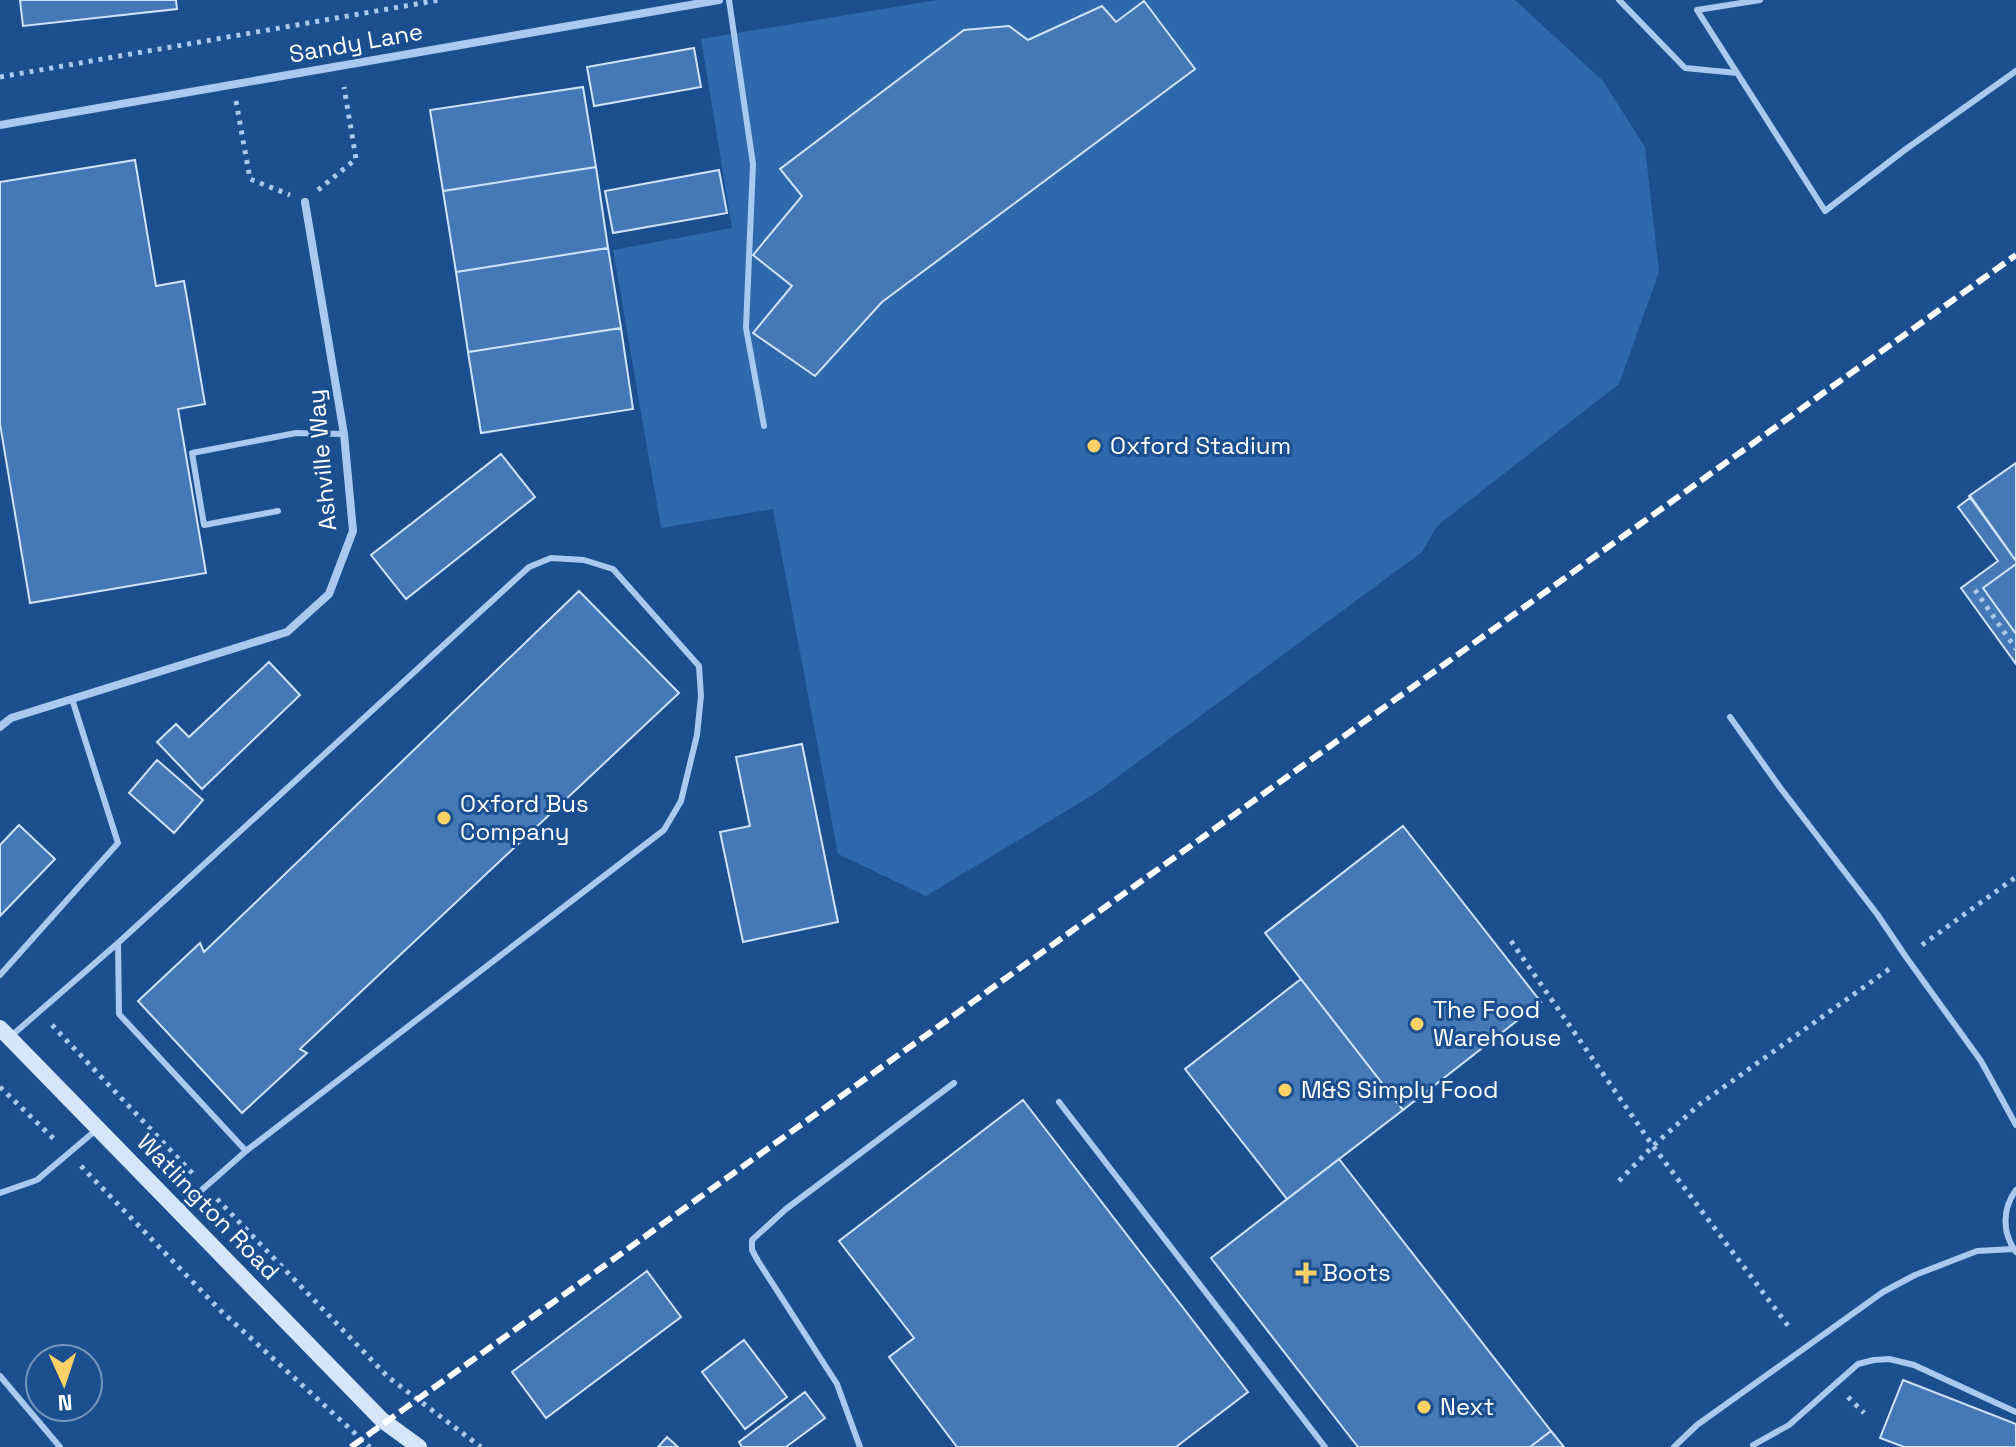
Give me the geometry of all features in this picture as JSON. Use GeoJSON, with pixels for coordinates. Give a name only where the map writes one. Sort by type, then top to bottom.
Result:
{"type":"FeatureCollection","features":[{"type":"Feature","properties":{"kind":"main road","name":"Watlington Road"},"geometry":{"type":"LineString","coordinates":[[5,1033],[382,1420],[419,1447]]}},
{"type":"Feature","properties":{"kind":"street","name":"Sandy Lane"},"geometry":{"type":"LineString","coordinates":[[0,125],[719,0]]}},
{"type":"Feature","properties":{"kind":"street","name":"Ashville Way"},"geometry":{"type":"LineString","coordinates":[[0,727],[11,718],[287,632],[329,594],[353,531],[344,434],[305,202]]}},
{"type":"Feature","properties":{"kind":"lane"},"geometry":{"type":"LineString","coordinates":[[729,0],[753,164],[746,328],[764,426]]}},
{"type":"Feature","properties":{"kind":"lane"},"geometry":{"type":"LineString","coordinates":[[1619,0],[1685,68],[1737,73]]}},
{"type":"Feature","properties":{"kind":"lane"},"geometry":{"type":"LineString","coordinates":[[1760,0],[1697,10],[1825,211],[2016,71]]}},
{"type":"Feature","properties":{"kind":"lane"},"geometry":{"type":"LineString","coordinates":[[278,511],[204,525],[192,453],[296,433],[344,434]]}},
{"type":"Feature","properties":{"kind":"lane"},"geometry":{"type":"LineString","coordinates":[[5,1033],[39,1011],[118,943],[529,567],[551,558],[584,560],[613,569],[699,666],[701,696],[697,735],[681,801],[664,830],[246,1151],[178,1211]]}},
{"type":"Feature","properties":{"kind":"lane"},"geometry":{"type":"LineString","coordinates":[[0,975],[118,843],[72,699]]}},
{"type":"Feature","properties":{"kind":"lane"},"geometry":{"type":"LineString","coordinates":[[1730,717],[1877,914],[1981,1061],[2016,1125]]}},
{"type":"Feature","properties":{"kind":"lane"},"geometry":{"type":"LineString","coordinates":[[118,943],[119,1014],[246,1151]]}},
{"type":"Feature","properties":{"kind":"lane"},"geometry":{"type":"LineString","coordinates":[[860,1447],[837,1384],[758,1261],[752,1250],[752,1240],[786,1209],[954,1083]]}},
{"type":"Feature","properties":{"kind":"lane"},"geometry":{"type":"LineString","coordinates":[[1059,1102],[1325,1447]]}},
{"type":"Feature","properties":{"kind":"lane"},"geometry":{"type":"LineString","coordinates":[[0,1193],[37,1180],[98,1128]]}},
{"type":"Feature","properties":{"kind":"lane"},"geometry":{"type":"LineString","coordinates":[[1674,1447],[1697,1425],[1883,1292],[1915,1275],[1977,1251],[2015,1251],[2006,1233],[2006,1208],[2016,1190]]}},
{"type":"Feature","properties":{"kind":"lane"},"geometry":{"type":"LineString","coordinates":[[1753,1445],[1789,1425],[1858,1364],[1874,1360],[1889,1359],[1914,1365],[2016,1412]]}},
{"type":"Feature","properties":{"kind":"lane"},"geometry":{"type":"LineString","coordinates":[[0,1376],[60,1447]]}},
{"type":"Feature","properties":{"kind":"path"},"geometry":{"type":"LineString","coordinates":[[0,77],[439,0]]}},
{"type":"Feature","properties":{"kind":"path"},"geometry":{"type":"LineString","coordinates":[[237,107],[250,179],[305,202],[356,159],[341,66]]}},
{"type":"Feature","properties":{"kind":"path"},"geometry":{"type":"LineString","coordinates":[[1975,590],[2016,649]]}},
{"type":"Feature","properties":{"kind":"path"},"geometry":{"type":"LineString","coordinates":[[1619,1181],[1700,1104],[2016,877]]}},
{"type":"Feature","properties":{"kind":"path"},"geometry":{"type":"LineString","coordinates":[[1511,941],[1653,1146],[1789,1327]]}},
{"type":"Feature","properties":{"kind":"path"},"geometry":{"type":"LineString","coordinates":[[39,1011],[388,1377],[481,1447]]}},
{"type":"Feature","properties":{"kind":"path"},"geometry":{"type":"LineString","coordinates":[[0,1087],[220,1310],[370,1447]]}},
{"type":"Feature","properties":{"kind":"path"},"geometry":{"type":"LineString","coordinates":[[1844,1393],[1864,1413]]}},
{"type":"Feature","properties":{"kind":"shaded area","name":"Oxford Stadium"},"geometry":{"type":"Polygon","coordinates":[[[937,0],[1515,0],[1603,81],[1645,147],[1659,272],[1619,384],[1437,526],[1422,552],[1096,793],[926,896],[838,854],[773,509],[661,528],[613,250],[732,228],[701,39],[937,0]]]}},
{"type":"Feature","properties":{"kind":"building"},"geometry":{"type":"Polygon","coordinates":[[[20,0],[176,0],[177,9],[23,26],[20,0]]]}},
{"type":"Feature","properties":{"kind":"building"},"geometry":{"type":"Polygon","coordinates":[[[1144,1],[1195,69],[882,302],[815,376],[753,333],[792,286],[753,255],[802,196],[780,169],[964,30],[1009,26],[1028,40],[1102,6],[1116,22],[1144,1]]]}},
{"type":"Feature","properties":{"kind":"building"},"geometry":{"type":"Polygon","coordinates":[[[694,48],[701,87],[594,106],[587,67],[694,48]]]}},
{"type":"Feature","properties":{"kind":"building"},"geometry":{"type":"Polygon","coordinates":[[[583,87],[596,167],[443,191],[430,110],[583,87]]]}},
{"type":"Feature","properties":{"kind":"building"},"geometry":{"type":"Polygon","coordinates":[[[135,160],[156,286],[184,281],[205,404],[178,409],[206,573],[30,603],[0,424],[0,182],[135,160]]]}},
{"type":"Feature","properties":{"kind":"building"},"geometry":{"type":"Polygon","coordinates":[[[596,167],[608,248],[456,272],[443,191],[596,167]]]}},
{"type":"Feature","properties":{"kind":"building"},"geometry":{"type":"Polygon","coordinates":[[[719,170],[727,213],[613,233],[605,191],[719,170]]]}},
{"type":"Feature","properties":{"kind":"building"},"geometry":{"type":"Polygon","coordinates":[[[608,248],[621,328],[468,352],[456,272],[608,248]]]}},
{"type":"Feature","properties":{"kind":"building"},"geometry":{"type":"Polygon","coordinates":[[[621,328],[633,409],[481,433],[468,352],[621,328]]]}},
{"type":"Feature","properties":{"kind":"building"},"geometry":{"type":"Polygon","coordinates":[[[501,454],[535,497],[406,599],[371,555],[501,454]]]}},
{"type":"Feature","properties":{"kind":"building"},"geometry":{"type":"Polygon","coordinates":[[[2016,463],[2016,561],[1969,496],[2016,463]]]}},
{"type":"Feature","properties":{"kind":"building"},"geometry":{"type":"Polygon","coordinates":[[[1971,497],[2016,561],[1983,588],[2016,634],[2016,664],[1961,588],[1998,561],[1958,507],[1971,497]]]}},
{"type":"Feature","properties":{"kind":"building"},"geometry":{"type":"Polygon","coordinates":[[[2016,564],[2016,634],[1983,588],[2016,564]]]}},
{"type":"Feature","properties":{"kind":"building","name":"Oxford Bus Company"},"geometry":{"type":"Polygon","coordinates":[[[579,591],[679,693],[300,1049],[307,1053],[242,1113],[138,1001],[200,943],[204,952],[579,591]]]}},
{"type":"Feature","properties":{"kind":"building"},"geometry":{"type":"Polygon","coordinates":[[[269,662],[300,695],[202,789],[157,742],[176,724],[189,737],[269,662]]]}},
{"type":"Feature","properties":{"kind":"building"},"geometry":{"type":"Polygon","coordinates":[[[802,744],[838,922],[743,942],[720,832],[750,826],[736,757],[802,744]]]}},
{"type":"Feature","properties":{"kind":"building"},"geometry":{"type":"Polygon","coordinates":[[[157,760],[203,800],[174,833],[129,793],[157,760]]]}},
{"type":"Feature","properties":{"kind":"building"},"geometry":{"type":"Polygon","coordinates":[[[19,825],[55,859],[0,916],[0,845],[19,825]]]}},
{"type":"Feature","properties":{"kind":"building"},"geometry":{"type":"Polygon","coordinates":[[[1403,826],[1541,1002],[1403,1110],[1265,933],[1403,826]]]}},
{"type":"Feature","properties":{"kind":"building"},"geometry":{"type":"Polygon","coordinates":[[[1301,979],[1403,1110],[1287,1199],[1185,1069],[1301,979]]]}},
{"type":"Feature","properties":{"kind":"building"},"geometry":{"type":"Polygon","coordinates":[[[1023,1100],[1248,1392],[1176,1447],[957,1447],[889,1357],[914,1338],[839,1241],[1023,1100]]]}},
{"type":"Feature","properties":{"kind":"building"},"geometry":{"type":"Polygon","coordinates":[[[1339,1159],[1551,1431],[1530,1447],[1358,1447],[1211,1258],[1339,1159]]]}},
{"type":"Feature","properties":{"kind":"building"},"geometry":{"type":"Polygon","coordinates":[[[647,1271],[681,1317],[546,1418],[512,1372],[647,1271]]]}},
{"type":"Feature","properties":{"kind":"building"},"geometry":{"type":"Polygon","coordinates":[[[744,1340],[787,1397],[745,1429],[702,1372],[744,1340]]]}},
{"type":"Feature","properties":{"kind":"building"},"geometry":{"type":"Polygon","coordinates":[[[1903,1380],[2016,1424],[2016,1447],[1904,1447],[1880,1438],[1903,1380]]]}},
{"type":"Feature","properties":{"kind":"building"},"geometry":{"type":"Polygon","coordinates":[[[805,1392],[825,1418],[786,1447],[742,1447],[739,1442],[805,1392]]]}},
{"type":"Feature","properties":{"kind":"building"},"geometry":{"type":"Polygon","coordinates":[[[1551,1431],[1564,1447],[1530,1447],[1551,1431]]]}},
{"type":"Feature","properties":{"kind":"building"},"geometry":{"type":"Polygon","coordinates":[[[667,1437],[678,1447],[658,1447],[667,1437]]]}},
{"type":"Feature","properties":{"kind":"railway"},"geometry":{"type":"LineString","coordinates":[[351,1447],[2016,255]]}},
{"type":"Feature","properties":{"kind":"place","name":"Oxford Stadium"},"geometry":{"type":"Point","coordinates":[1094,446]}},
{"type":"Feature","properties":{"kind":"place","name":"Oxford Bus Company"},"geometry":{"type":"Point","coordinates":[444,818]}},
{"type":"Feature","properties":{"kind":"place","name":"The Food Warehouse"},"geometry":{"type":"Point","coordinates":[1417,1024]}},
{"type":"Feature","properties":{"kind":"place","name":"M&S Simply Food"},"geometry":{"type":"Point","coordinates":[1285,1090]}},
{"type":"Feature","properties":{"kind":"place","name":"Boots"},"geometry":{"type":"Point","coordinates":[1306,1273]}},
{"type":"Feature","properties":{"kind":"place","name":"Next"},"geometry":{"type":"Point","coordinates":[1424,1407]}}]}
